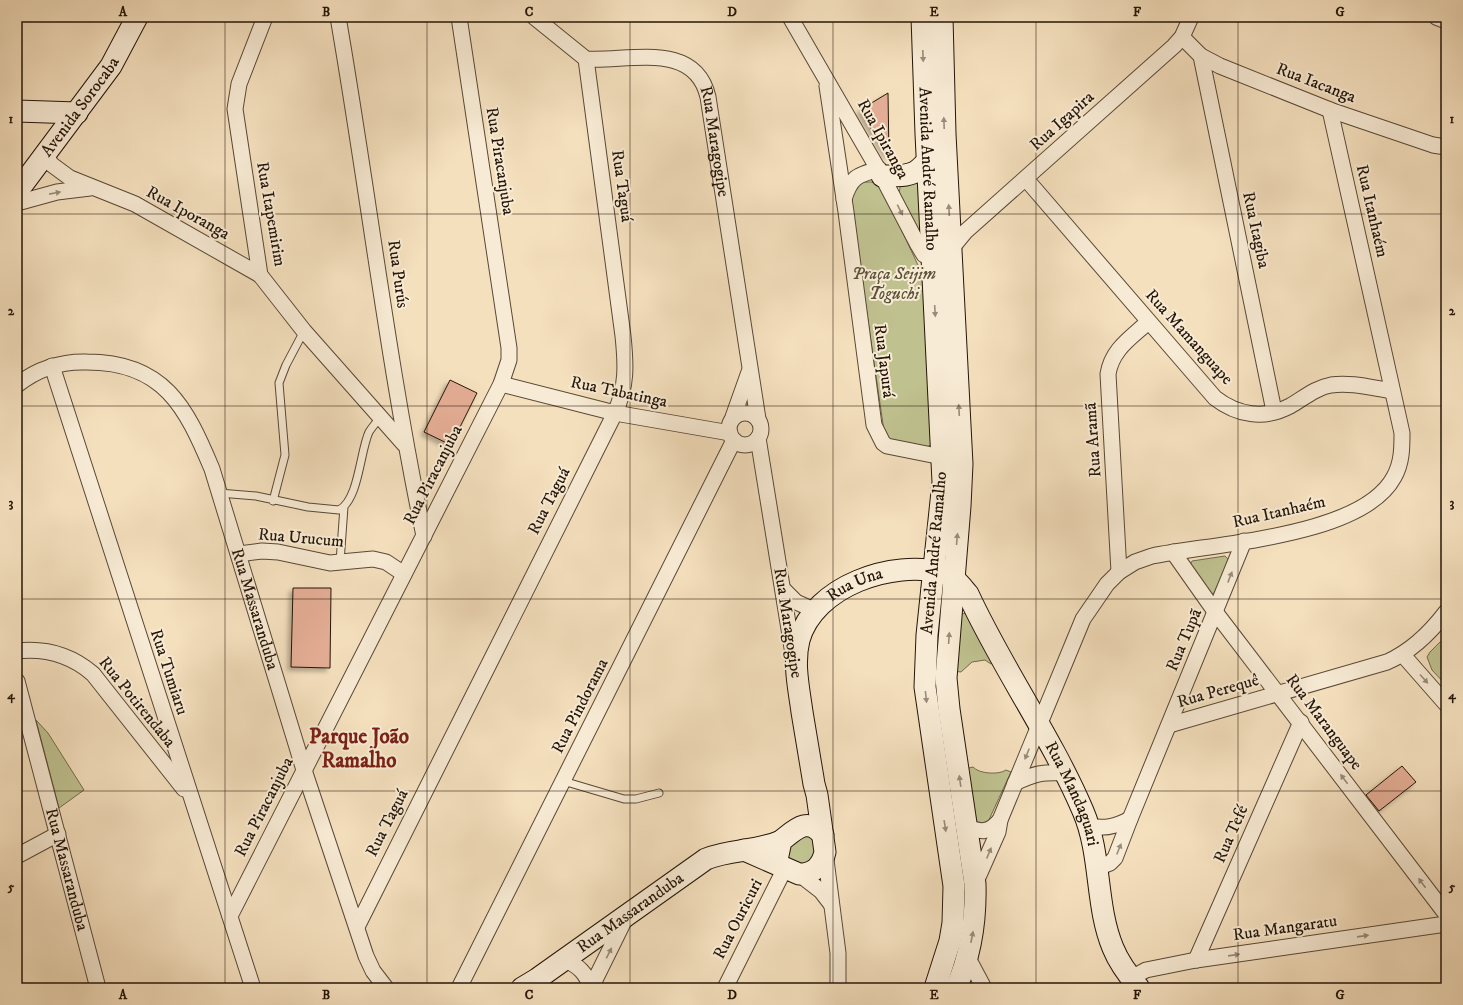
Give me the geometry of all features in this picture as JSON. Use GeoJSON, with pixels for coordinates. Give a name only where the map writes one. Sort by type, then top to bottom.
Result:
{"type":"FeatureCollection","features":[{"type":"Feature","properties":{"kind":"main road","name":"Avenida Sorocaba"},"geometry":{"type":"LineString","coordinates":[[17,192],[111,66],[137,17]]}},
{"type":"Feature","properties":{"kind":"main road","name":"Avenida André Ramalho"},"geometry":{"type":"LineString","coordinates":[[922,17],[937,161],[951,249],[962,464],[961,500],[940,580],[925,663],[927,707],[954,886],[953,923],[946,958],[935,988]]}},
{"type":"Feature","properties":{"kind":"main road","name":"Avenida André Ramalho"},"geometry":{"type":"LineString","coordinates":[[942,17],[932,258],[942,457],[940,580],[951,602],[946,666],[949,709],[974,884],[974,927],[968,958],[956,988]]}},
{"type":"Feature","properties":{"kind":"main road"},"geometry":{"type":"LineString","coordinates":[[17,111],[77,113]]}},
{"type":"Feature","properties":{"kind":"main road"},"geometry":{"type":"LineString","coordinates":[[880,173],[907,175],[937,161]]}},
{"type":"Feature","properties":{"kind":"main road","name":"Rua Una"},"geometry":{"type":"LineString","coordinates":[[796,674],[799,640],[803,628],[814,610],[851,584],[868,576],[900,570],[919,569],[940,580]]}},
{"type":"Feature","properties":{"kind":"main road","name":"Rua Mandaguari"},"geometry":{"type":"LineString","coordinates":[[940,580],[968,594],[1065,773],[1089,826],[1108,932],[1118,960],[1135,983]]}},
{"type":"Feature","properties":{"kind":"main road"},"geometry":{"type":"LineString","coordinates":[[951,602],[975,609]]}},
{"type":"Feature","properties":{"kind":"main road"},"geometry":{"type":"LineString","coordinates":[[925,663],[946,666]]}},
{"type":"Feature","properties":{"kind":"main road","name":"Rua Maragogipe"},"geometry":{"type":"LineString","coordinates":[[796,674],[824,844]]}},
{"type":"Feature","properties":{"kind":"main road","name":"Rua Maragogipe"},"geometry":{"type":"LineString","coordinates":[[798,827],[809,806],[814,784]]}},
{"type":"Feature","properties":{"kind":"main road"},"geometry":{"type":"LineString","coordinates":[[744,850],[788,869],[805,874],[815,870],[823,859],[824,844],[814,827],[798,827],[780,841],[778,852],[788,869]]}},
{"type":"Feature","properties":{"kind":"main road","name":"Rua Massaranduba"},"geometry":{"type":"LineString","coordinates":[[522,988],[565,960],[706,859],[719,854],[763,848],[780,841]]}},
{"type":"Feature","properties":{"kind":"main road"},"geometry":{"type":"LineString","coordinates":[[946,958],[955,956],[968,958]]}},
{"type":"Feature","properties":{"kind":"street","name":"Rua Itapemirim"},"geometry":{"type":"LineString","coordinates":[[265,17],[239,84],[235,109],[260,275],[304,331],[404,444]]}},
{"type":"Feature","properties":{"kind":"street","name":"Rua Purús"},"geometry":{"type":"LineString","coordinates":[[338,17],[359,142],[404,444],[424,536]]}},
{"type":"Feature","properties":{"kind":"street","name":"Rua Piracanjuba"},"geometry":{"type":"LineString","coordinates":[[230,916],[501,384],[509,360],[509,348],[459,17]]}},
{"type":"Feature","properties":{"kind":"street"},"geometry":{"type":"LineString","coordinates":[[534,17],[586,59]]}},
{"type":"Feature","properties":{"kind":"street","name":"Rua Ipiranga"},"geometry":{"type":"LineString","coordinates":[[790,17],[880,173],[918,245],[924,255],[932,258]]}},
{"type":"Feature","properties":{"kind":"street","name":"Rua Igapira"},"geometry":{"type":"LineString","coordinates":[[951,249],[965,232],[1026,179],[1182,37],[1191,17]]}},
{"type":"Feature","properties":{"kind":"street"},"geometry":{"type":"LineString","coordinates":[[1436,17],[1446,21]]}},
{"type":"Feature","properties":{"kind":"street","name":"Rua Iacanga"},"geometry":{"type":"LineString","coordinates":[[1182,37],[1201,56],[1220,66],[1330,110],[1446,148]]}},
{"type":"Feature","properties":{"kind":"street","name":"Rua Itagiba"},"geometry":{"type":"LineString","coordinates":[[1201,56],[1274,411]]}},
{"type":"Feature","properties":{"kind":"street","name":"Rua Maragogipe"},"geometry":{"type":"LineString","coordinates":[[586,59],[663,57],[689,66],[703,82],[708,97],[758,419]]}},
{"type":"Feature","properties":{"kind":"street","name":"Rua Taguá"},"geometry":{"type":"LineString","coordinates":[[356,927],[615,413],[624,387],[626,364],[586,59]]}},
{"type":"Feature","properties":{"kind":"street","name":"Rua Japurá"},"geometry":{"type":"LineString","coordinates":[[826,77],[874,425],[882,443],[887,446],[942,457]]}},
{"type":"Feature","properties":{"kind":"street","name":"Rua Itanhaém"},"geometry":{"type":"LineString","coordinates":[[974,884],[998,832],[1000,820],[1084,619],[1107,584],[1119,572],[1135,562],[1173,552],[1244,541],[1327,523],[1347,515],[1369,502],[1385,489],[1394,478],[1399,466],[1402,451],[1402,433],[1330,110]]}},
{"type":"Feature","properties":{"kind":"street","name":"Rua Iporanga"},"geometry":{"type":"LineString","coordinates":[[46,154],[58,171],[70,178],[135,204],[260,275]]}},
{"type":"Feature","properties":{"kind":"street"},"geometry":{"type":"LineString","coordinates":[[844,199],[848,186],[862,173],[880,173]]}},
{"type":"Feature","properties":{"kind":"street","name":"Rua Mamanguape"},"geometry":{"type":"LineString","coordinates":[[1026,179],[1148,322],[1215,398],[1224,404],[1240,412],[1252,413],[1274,411],[1289,406],[1320,388],[1332,385],[1346,384],[1392,391]]}},
{"type":"Feature","properties":{"kind":"street","name":"Rua Iporanga"},"geometry":{"type":"LineString","coordinates":[[17,202],[57,192],[96,188]]}},
{"type":"Feature","properties":{"kind":"street"},"geometry":{"type":"LineString","coordinates":[[932,258],[951,249]]}},
{"type":"Feature","properties":{"kind":"street","name":"Rua Aramã"},"geometry":{"type":"LineString","coordinates":[[1119,572],[1108,374],[1110,362],[1116,351],[1148,322]]}},
{"type":"Feature","properties":{"kind":"street","name":"Rua Massaranduba"},"geometry":{"type":"LineString","coordinates":[[17,386],[36,373],[52,366],[81,362],[116,363],[138,370],[156,381],[186,412],[196,430],[212,469],[304,770],[356,927],[373,971],[386,988]]}},
{"type":"Feature","properties":{"kind":"street","name":"Rua Tumiaru"},"geometry":{"type":"LineString","coordinates":[[52,366],[253,988]]}},
{"type":"Feature","properties":{"kind":"street","name":"Rua Maragogipe"},"geometry":{"type":"LineString","coordinates":[[734,418],[750,370]]}},
{"type":"Feature","properties":{"kind":"street","name":"Rua Tabatinga"},"geometry":{"type":"LineString","coordinates":[[501,384],[615,413],[742,439]]}},
{"type":"Feature","properties":{"kind":"street"},"geometry":{"type":"LineString","coordinates":[[749,413],[758,419],[761,430],[742,439],[729,428],[734,418],[738,414],[749,413]]}},
{"type":"Feature","properties":{"kind":"street","name":"Rua Maragogipe"},"geometry":{"type":"LineString","coordinates":[[742,439],[763,461],[796,674]]}},
{"type":"Feature","properties":{"kind":"street","name":"Rua Pindorama"},"geometry":{"type":"LineString","coordinates":[[459,988],[563,780],[742,439]]}},
{"type":"Feature","properties":{"kind":"street","name":"Rua Tupã"},"geometry":{"type":"LineString","coordinates":[[1097,868],[1110,863],[1115,858],[1216,613],[1244,541]]}},
{"type":"Feature","properties":{"kind":"street","name":"Rua Urucum"},"geometry":{"type":"LineString","coordinates":[[239,554],[262,551],[278,552],[314,561],[340,562],[373,559],[381,560],[404,574]]}},
{"type":"Feature","properties":{"kind":"street","name":"Rua Maranguape"},"geometry":{"type":"LineString","coordinates":[[1173,552],[1216,613],[1279,693],[1446,914]]}},
{"type":"Feature","properties":{"kind":"street","name":"Rua Una"},"geometry":{"type":"LineString","coordinates":[[783,589],[796,602],[814,610]]}},
{"type":"Feature","properties":{"kind":"street","name":"Rua Perequê"},"geometry":{"type":"LineString","coordinates":[[1169,725],[1387,662],[1403,655],[1427,635],[1446,612]]}},
{"type":"Feature","properties":{"kind":"street","name":"Rua Potirendaba"},"geometry":{"type":"LineString","coordinates":[[17,651],[53,653],[70,658],[88,669],[190,796]]}},
{"type":"Feature","properties":{"kind":"street"},"geometry":{"type":"LineString","coordinates":[[1403,655],[1446,704]]}},
{"type":"Feature","properties":{"kind":"street","name":"Rua Massaranduba"},"geometry":{"type":"LineString","coordinates":[[17,681],[20,703],[58,834],[98,988]]}},
{"type":"Feature","properties":{"kind":"street","name":"Rua Tefé"},"geometry":{"type":"LineString","coordinates":[[1196,960],[1301,722]]}},
{"type":"Feature","properties":{"kind":"street"},"geometry":{"type":"LineString","coordinates":[[1016,783],[1032,774],[1040,772],[1065,773]]}},
{"type":"Feature","properties":{"kind":"street"},"geometry":{"type":"LineString","coordinates":[[966,826],[978,831],[987,831],[1000,820]]}},
{"type":"Feature","properties":{"kind":"street"},"geometry":{"type":"LineString","coordinates":[[1089,826],[1100,828],[1110,827],[1130,820]]}},
{"type":"Feature","properties":{"kind":"street"},"geometry":{"type":"LineString","coordinates":[[17,856],[58,834]]}},
{"type":"Feature","properties":{"kind":"street","name":"Rua Maragogipe"},"geometry":{"type":"LineString","coordinates":[[824,844],[838,953],[838,988]]}},
{"type":"Feature","properties":{"kind":"street"},"geometry":{"type":"LineString","coordinates":[[788,869],[821,891],[832,904]]}},
{"type":"Feature","properties":{"kind":"street","name":"Rua Ouricuri"},"geometry":{"type":"LineString","coordinates":[[724,988],[788,869]]}},
{"type":"Feature","properties":{"kind":"street"},"geometry":{"type":"LineString","coordinates":[[565,960],[578,966],[586,975],[591,988],[627,915]]}},
{"type":"Feature","properties":{"kind":"street","name":"Rua Mangaratu"},"geometry":{"type":"LineString","coordinates":[[1135,983],[1146,970],[1196,960],[1446,924]]}},
{"type":"Feature","properties":{"kind":"street"},"geometry":{"type":"LineString","coordinates":[[968,958],[984,988]]}},
{"type":"Feature","properties":{"kind":"lane"},"geometry":{"type":"LineString","coordinates":[[273,501],[285,455],[279,383],[288,359],[304,331]]}},
{"type":"Feature","properties":{"kind":"lane"},"geometry":{"type":"LineString","coordinates":[[219,493],[256,496],[273,501],[308,507],[339,510],[344,507],[348,501],[357,479],[369,432],[380,417]]}},
{"type":"Feature","properties":{"kind":"lane"},"geometry":{"type":"LineString","coordinates":[[340,562],[344,507]]}},
{"type":"Feature","properties":{"kind":"lane"},"geometry":{"type":"LineString","coordinates":[[563,780],[624,799],[636,799],[659,792]]}},
{"type":"Feature","properties":{"kind":"green space"},"geometry":{"type":"Polygon","coordinates":[[[919,181],[924,241],[899,195],[902,184],[919,181]]]}},
{"type":"Feature","properties":{"kind":"green space","name":"Praça Seijim Toguchi"},"geometry":{"type":"Polygon","coordinates":[[[863,182],[875,182],[882,188],[924,278],[932,443],[924,448],[889,439],[884,431],[850,197],[854,189],[863,182]]]}},
{"type":"Feature","properties":{"kind":"green space"},"geometry":{"type":"Polygon","coordinates":[[[1225,556],[1229,560],[1213,595],[1191,567],[1191,563],[1192,561],[1225,556]]]}},
{"type":"Feature","properties":{"kind":"green space"},"geometry":{"type":"Polygon","coordinates":[[[967,613],[996,661],[991,664],[985,660],[972,662],[961,672],[953,671],[961,614],[967,613]]]}},
{"type":"Feature","properties":{"kind":"green space"},"geometry":{"type":"Polygon","coordinates":[[[1446,636],[1446,685],[1432,670],[1427,657],[1446,636]]]}},
{"type":"Feature","properties":{"kind":"green space"},"geometry":{"type":"Polygon","coordinates":[[[36,720],[48,733],[84,790],[59,808],[36,720]]]}},
{"type":"Feature","properties":{"kind":"green space"},"geometry":{"type":"Polygon","coordinates":[[[973,767],[980,771],[989,773],[999,773],[1006,770],[1011,772],[987,824],[975,823],[965,769],[973,767]]]}},
{"type":"Feature","properties":{"kind":"green space"},"geometry":{"type":"Polygon","coordinates":[[[813,834],[816,858],[803,864],[787,858],[785,850],[799,838],[813,834]]]}},
{"type":"Feature","properties":{"kind":"building"},"geometry":{"type":"Polygon","coordinates":[[[888,93],[889,158],[860,110],[888,93]]]}},
{"type":"Feature","properties":{"kind":"building"},"geometry":{"type":"Polygon","coordinates":[[[450,380],[477,393],[451,445],[424,432],[450,380]]]}},
{"type":"Feature","properties":{"kind":"building"},"geometry":{"type":"Polygon","coordinates":[[[293,588],[331,588],[330,668],[291,667],[293,588]]]}},
{"type":"Feature","properties":{"kind":"building"},"geometry":{"type":"Polygon","coordinates":[[[1402,766],[1416,782],[1379,811],[1366,795],[1402,766]]]}},
{"type":"Feature","properties":{"kind":"district","name":"Parque João Ramalho"},"geometry":{"type":"Point","coordinates":[359,749]}}]}
